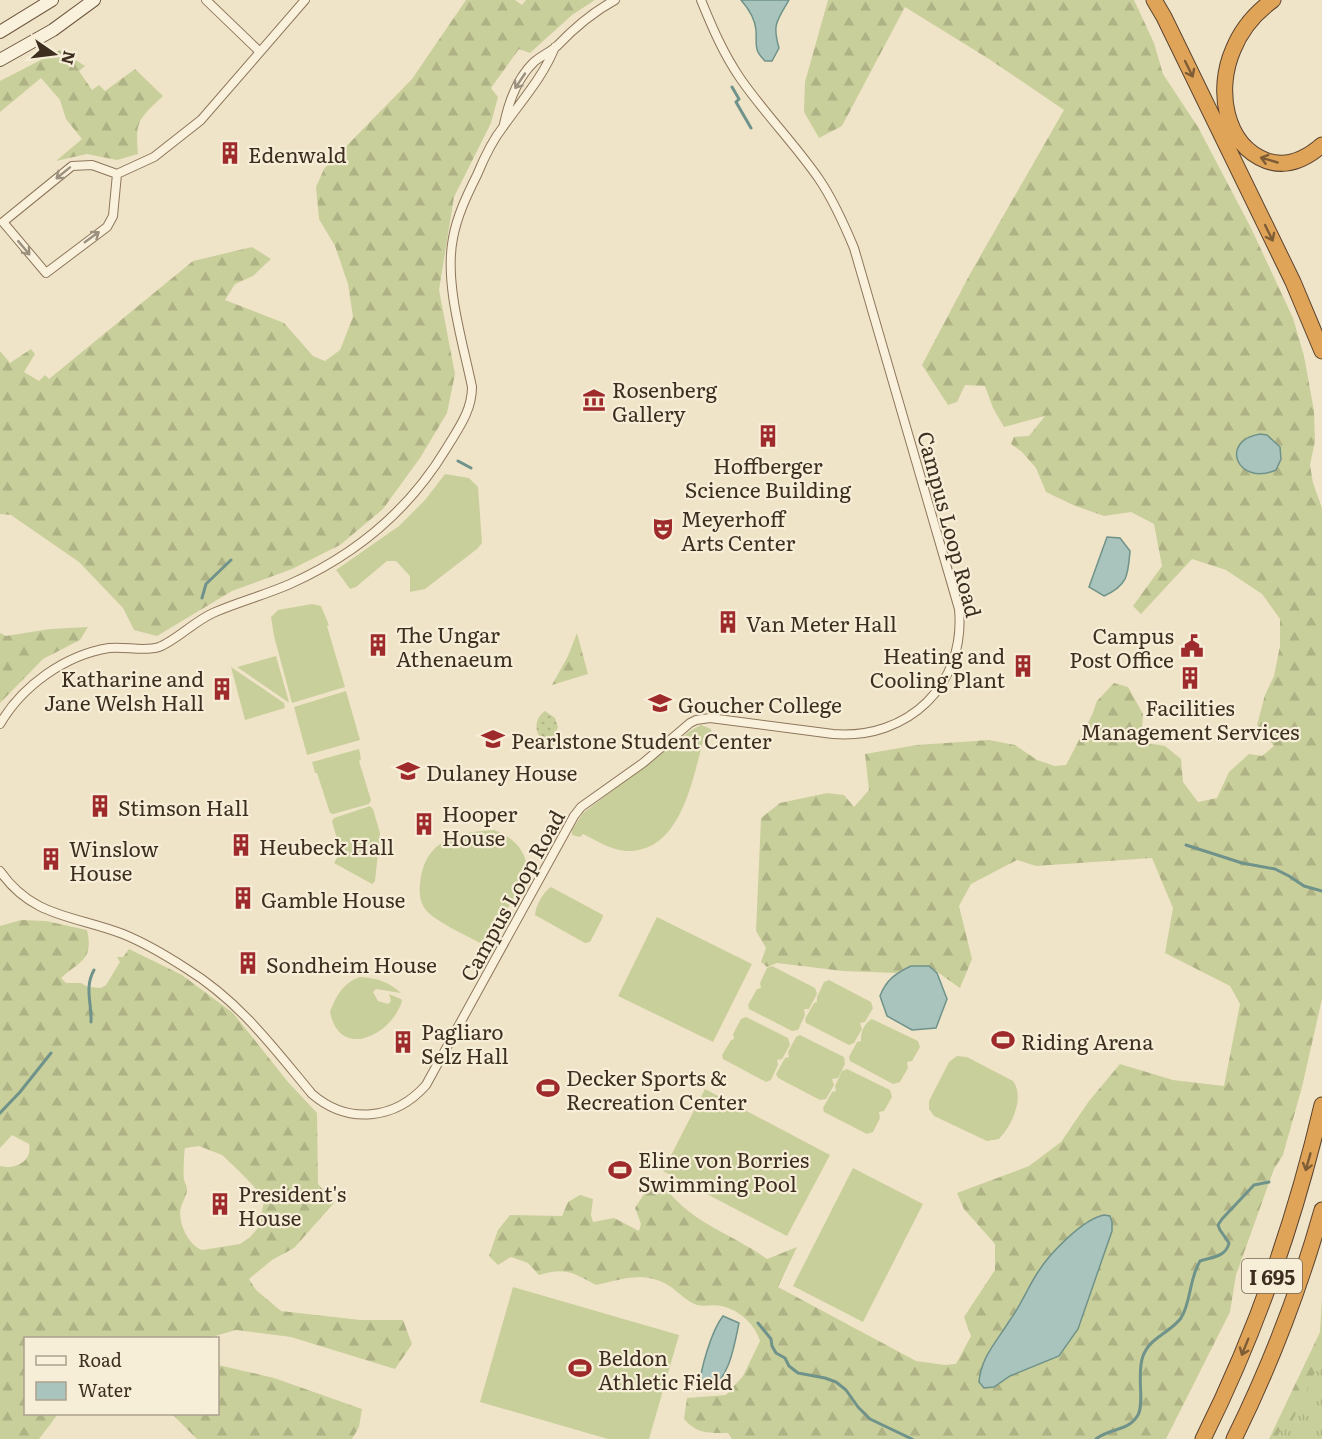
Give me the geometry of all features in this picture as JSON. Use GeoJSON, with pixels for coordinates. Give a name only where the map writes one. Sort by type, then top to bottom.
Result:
{"type":"FeatureCollection","features":[{"type":"Feature","properties":{"kind":"highway"},"geometry":{"type":"LineString","coordinates":[[1154,0],[1297,290],[1322,351]]}},
{"type":"Feature","properties":{"kind":"highway"},"geometry":{"type":"LineString","coordinates":[[1159,0],[1164,17]]}},
{"type":"Feature","properties":{"kind":"highway"},"geometry":{"type":"LineString","coordinates":[[1273,0],[1248,23],[1232,51],[1225,81],[1225,101],[1232,129],[1242,146],[1272,162],[1284,164],[1304,159],[1322,145]]}},
{"type":"Feature","properties":{"kind":"highway","name":"I 695"},"geometry":{"type":"LineString","coordinates":[[1203,1439],[1237,1365],[1266,1293],[1292,1218],[1322,1106]]}},
{"type":"Feature","properties":{"kind":"highway","name":"I 695"},"geometry":{"type":"LineString","coordinates":[[1233,1439],[1266,1367],[1291,1303],[1322,1210]]}},
{"type":"Feature","properties":{"kind":"main road"},"geometry":{"type":"LineString","coordinates":[[0,32],[52,0]]}},
{"type":"Feature","properties":{"kind":"main road"},"geometry":{"type":"LineString","coordinates":[[0,60],[53,30],[94,0]]}},
{"type":"Feature","properties":{"kind":"street"},"geometry":{"type":"LineString","coordinates":[[206,0],[260,52]]}},
{"type":"Feature","properties":{"kind":"street"},"geometry":{"type":"LineString","coordinates":[[117,174],[113,216],[107,227],[46,273],[3,222],[72,166],[92,165],[117,174],[144,162],[171,145],[201,120],[305,0]]}},
{"type":"Feature","properties":{"kind":"street"},"geometry":{"type":"LineString","coordinates":[[503,127],[509,101],[534,62],[596,11],[615,0]]}},
{"type":"Feature","properties":{"kind":"street","name":"Campus Loop Road"},"geometry":{"type":"LineString","coordinates":[[0,871],[14,888],[34,904],[54,913],[123,934],[148,946],[210,983],[244,1014],[312,1094],[324,1104],[345,1113],[375,1114],[408,1101],[426,1085],[581,807],[643,763],[690,723],[710,718],[852,735],[888,728],[923,706],[936,693],[947,677],[959,644],[961,628],[959,609],[854,249],[843,219],[820,181],[772,121],[726,56],[701,0]]}},
{"type":"Feature","properties":{"kind":"street"},"geometry":{"type":"LineString","coordinates":[[0,724],[10,708],[30,687],[48,673],[71,661],[108,649],[159,646],[204,617],[289,584],[324,566],[375,533],[419,488],[461,424],[471,401],[472,387],[452,287],[452,241],[458,216],[503,127],[545,70],[555,47]]}},
{"type":"Feature","properties":{"kind":"green space"},"geometry":{"type":"Polygon","coordinates":[[[466,0],[515,0],[522,5],[526,0],[595,0],[572,15],[530,53],[519,49],[491,88],[498,97],[491,123],[454,197],[439,290],[455,374],[447,413],[420,458],[383,509],[340,545],[292,569],[232,591],[157,636],[134,630],[123,608],[79,562],[11,515],[0,514],[0,351],[10,363],[31,349],[35,354],[24,372],[39,381],[45,375],[49,379],[193,261],[252,247],[271,259],[253,276],[235,284],[225,300],[284,323],[313,356],[325,361],[340,350],[353,317],[348,284],[335,246],[319,219],[316,187],[324,169],[412,79],[466,0]]]}},
{"type":"Feature","properties":{"kind":"green space"},"geometry":{"type":"Polygon","coordinates":[[[828,0],[1134,0],[1154,43],[1163,74],[1198,127],[1251,228],[1293,318],[1304,356],[1314,411],[1315,441],[1310,465],[1313,483],[1322,508],[1322,999],[1302,1087],[1283,1155],[1274,1169],[1236,1275],[1230,1312],[1166,1439],[732,1439],[728,1433],[703,1432],[684,1419],[687,1398],[726,1395],[743,1376],[760,1341],[745,1318],[734,1310],[718,1305],[694,1304],[671,1287],[653,1279],[634,1277],[596,1285],[568,1272],[555,1271],[539,1275],[528,1263],[511,1257],[498,1265],[489,1256],[498,1230],[510,1215],[562,1216],[568,1202],[580,1195],[593,1199],[591,1215],[593,1222],[614,1218],[639,1231],[641,1224],[635,1208],[648,1188],[668,1191],[702,1221],[767,1259],[797,1247],[778,1287],[916,1361],[945,1365],[956,1364],[971,1336],[964,1317],[995,1270],[995,1244],[964,1209],[957,1193],[1029,1166],[1061,1142],[1089,1101],[1120,1064],[1173,1080],[1224,1086],[1240,1004],[1230,986],[1165,953],[1173,908],[1152,858],[1036,866],[1017,860],[971,884],[959,906],[972,959],[960,988],[929,966],[911,966],[896,973],[843,971],[777,963],[767,967],[761,962],[766,948],[756,931],[761,818],[780,803],[827,793],[844,795],[854,807],[869,790],[865,754],[917,745],[989,740],[1015,745],[1037,760],[1055,766],[1066,765],[1097,701],[1114,683],[1128,687],[1143,714],[1141,742],[1165,746],[1181,759],[1183,782],[1198,802],[1217,798],[1229,772],[1249,754],[1262,756],[1274,746],[1257,725],[1265,695],[1274,676],[1280,646],[1280,619],[1262,594],[1226,570],[1192,559],[1141,614],[1133,606],[1162,566],[1154,524],[1131,512],[1104,516],[1046,492],[1036,468],[1022,452],[1011,444],[1014,437],[1029,436],[1045,416],[1004,427],[993,408],[985,386],[965,385],[957,402],[948,405],[922,365],[970,274],[1064,110],[989,59],[905,7],[842,126],[819,138],[804,112],[805,82],[828,0]]]}},
{"type":"Feature","properties":{"kind":"green space"},"geometry":{"type":"Polygon","coordinates":[[[60,50],[85,66],[79,71],[92,90],[99,85],[105,91],[135,69],[163,96],[140,121],[137,134],[138,154],[117,160],[87,154],[56,161],[82,139],[66,119],[60,100],[41,78],[0,112],[0,81],[60,50]]]}},
{"type":"Feature","properties":{"kind":"green space"},"geometry":{"type":"Polygon","coordinates":[[[445,474],[469,478],[478,487],[482,543],[425,589],[410,592],[410,576],[396,561],[387,561],[356,587],[350,589],[336,570],[399,526],[425,500],[445,474]]]}},
{"type":"Feature","properties":{"kind":"green space"},"geometry":{"type":"Polygon","coordinates":[[[312,604],[321,606],[329,625],[327,626],[345,687],[292,703],[271,617],[278,610],[312,604]]]}},
{"type":"Feature","properties":{"kind":"green space"},"geometry":{"type":"Polygon","coordinates":[[[88,627],[80,640],[43,659],[0,703],[0,633],[6,636],[50,629],[88,627]]]}},
{"type":"Feature","properties":{"kind":"green space"},"geometry":{"type":"Polygon","coordinates":[[[577,633],[588,674],[552,685],[568,656],[577,633]]]}},
{"type":"Feature","properties":{"kind":"green space"},"geometry":{"type":"Polygon","coordinates":[[[276,656],[289,702],[237,667],[276,656]]]}},
{"type":"Feature","properties":{"kind":"green space"},"geometry":{"type":"Polygon","coordinates":[[[231,667],[284,703],[285,708],[245,720],[231,667]]]}},
{"type":"Feature","properties":{"kind":"green space"},"geometry":{"type":"Polygon","coordinates":[[[346,691],[360,740],[307,755],[294,707],[346,691]]]}},
{"type":"Feature","properties":{"kind":"green space"},"geometry":{"type":"Polygon","coordinates":[[[545,711],[555,718],[558,727],[555,735],[557,741],[553,746],[542,740],[537,731],[536,725],[540,715],[545,711]]]}},
{"type":"Feature","properties":{"kind":"green space"},"geometry":{"type":"Polygon","coordinates":[[[701,725],[711,729],[712,735],[705,734],[690,790],[673,826],[661,839],[645,848],[626,851],[609,847],[583,834],[580,837],[572,835],[572,830],[583,813],[701,725]]]}},
{"type":"Feature","properties":{"kind":"green space"},"geometry":{"type":"Polygon","coordinates":[[[359,749],[361,759],[359,761],[371,800],[369,804],[330,813],[312,762],[359,749]]]}},
{"type":"Feature","properties":{"kind":"green space"},"geometry":{"type":"Polygon","coordinates":[[[370,806],[380,833],[375,881],[372,884],[334,863],[344,846],[338,843],[332,821],[334,818],[370,806]]]}},
{"type":"Feature","properties":{"kind":"green space"},"geometry":{"type":"Polygon","coordinates":[[[494,830],[514,842],[523,854],[527,868],[526,877],[486,946],[431,915],[422,905],[420,887],[428,857],[444,841],[467,833],[494,830]]]}},
{"type":"Feature","properties":{"kind":"green space"},"geometry":{"type":"Polygon","coordinates":[[[551,887],[603,915],[590,942],[585,943],[535,915],[540,900],[551,887]]]}},
{"type":"Feature","properties":{"kind":"green space"},"geometry":{"type":"Polygon","coordinates":[[[657,917],[752,964],[713,1042],[618,996],[657,917]]]}},
{"type":"Feature","properties":{"kind":"green space"},"geometry":{"type":"Polygon","coordinates":[[[21,920],[46,921],[87,930],[89,948],[87,954],[61,978],[66,983],[81,983],[88,987],[101,988],[106,985],[120,962],[117,957],[123,957],[129,949],[182,975],[233,1013],[288,1082],[317,1113],[318,1184],[334,1203],[294,1248],[272,1260],[249,1279],[256,1290],[281,1311],[360,1320],[403,1320],[412,1344],[395,1369],[291,1337],[236,1330],[212,1337],[24,1337],[24,1415],[57,1415],[39,1439],[0,1439],[0,1166],[11,1167],[22,1163],[30,1150],[29,1144],[12,1135],[0,1148],[0,926],[21,920]],[[199,1146],[185,1148],[184,1177],[187,1189],[180,1213],[182,1225],[192,1243],[202,1250],[240,1244],[258,1228],[265,1198],[222,1155],[199,1146]]]}},
{"type":"Feature","properties":{"kind":"green space"},"geometry":{"type":"Polygon","coordinates":[[[772,966],[815,988],[817,994],[809,1009],[804,1009],[805,1015],[798,1030],[792,1031],[749,1009],[748,1005],[757,989],[761,988],[760,983],[767,968],[772,966]]]}},
{"type":"Feature","properties":{"kind":"green space"},"geometry":{"type":"Polygon","coordinates":[[[360,977],[382,981],[401,993],[376,989],[373,992],[378,1001],[388,1004],[391,1001],[389,994],[402,1001],[388,1024],[366,1038],[355,1039],[344,1036],[336,1027],[330,1012],[341,991],[360,977]]]}},
{"type":"Feature","properties":{"kind":"green space"},"geometry":{"type":"Polygon","coordinates":[[[829,980],[871,1002],[873,1008],[865,1022],[860,1023],[862,1029],[854,1043],[849,1045],[806,1023],[805,1019],[814,1003],[817,1002],[824,982],[829,980]]]}},
{"type":"Feature","properties":{"kind":"green space"},"geometry":{"type":"Polygon","coordinates":[[[746,1017],[788,1038],[790,1045],[782,1059],[777,1060],[778,1065],[771,1080],[766,1082],[723,1059],[722,1055],[734,1039],[733,1034],[741,1019],[746,1017]]]}},
{"type":"Feature","properties":{"kind":"green space"},"geometry":{"type":"Polygon","coordinates":[[[872,1019],[918,1041],[920,1047],[912,1061],[907,1062],[908,1068],[900,1082],[893,1084],[850,1061],[849,1057],[857,1042],[861,1041],[864,1028],[872,1019]]]}},
{"type":"Feature","properties":{"kind":"green space"},"geometry":{"type":"Polygon","coordinates":[[[800,1035],[844,1057],[845,1064],[838,1078],[832,1079],[834,1085],[826,1099],[820,1100],[778,1078],[776,1074],[785,1058],[789,1057],[788,1052],[796,1037],[800,1035]]]}},
{"type":"Feature","properties":{"kind":"green space"},"geometry":{"type":"Polygon","coordinates":[[[957,1056],[967,1057],[1013,1081],[1018,1095],[1017,1103],[1008,1127],[999,1139],[987,1141],[934,1116],[929,1109],[929,1101],[949,1062],[957,1056]]]}},
{"type":"Feature","properties":{"kind":"green space"},"geometry":{"type":"Polygon","coordinates":[[[847,1069],[890,1090],[892,1097],[884,1111],[879,1112],[880,1118],[873,1132],[867,1134],[824,1112],[823,1108],[832,1092],[836,1091],[835,1086],[842,1071],[847,1069]]]}},
{"type":"Feature","properties":{"kind":"green space"},"geometry":{"type":"Polygon","coordinates":[[[705,1089],[830,1155],[787,1236],[663,1171],[705,1089]]]}},
{"type":"Feature","properties":{"kind":"green space"},"geometry":{"type":"Polygon","coordinates":[[[853,1168],[923,1204],[863,1322],[793,1286],[853,1168]]]}},
{"type":"Feature","properties":{"kind":"green space","name":"Beldon Athletic Field"},"geometry":{"type":"Polygon","coordinates":[[[513,1287],[679,1335],[649,1439],[608,1439],[480,1402],[513,1287]]]}},
{"type":"Feature","properties":{"kind":"green space"},"geometry":{"type":"Polygon","coordinates":[[[1322,1297],[1322,1383],[1290,1439],[1269,1439],[1320,1332],[1322,1297]]]}},
{"type":"Feature","properties":{"kind":"green space"},"geometry":{"type":"Polygon","coordinates":[[[1322,1357],[1322,1439],[1276,1439],[1283,1426],[1290,1426],[1322,1357]]]}},
{"type":"Feature","properties":{"kind":"green space"},"geometry":{"type":"Polygon","coordinates":[[[219,1365],[274,1378],[362,1409],[359,1427],[352,1439],[197,1439],[173,1415],[219,1415],[219,1365]]]}},
{"type":"Feature","properties":{"kind":"water"},"geometry":{"type":"Polygon","coordinates":[[[741,0],[789,0],[777,23],[779,48],[772,61],[765,61],[759,53],[756,47],[754,22],[749,10],[741,0]]]}},
{"type":"Feature","properties":{"kind":"water"},"geometry":{"type":"Polygon","coordinates":[[[1260,434],[1267,435],[1280,447],[1281,459],[1276,470],[1263,474],[1252,473],[1243,468],[1238,461],[1237,453],[1239,445],[1247,438],[1260,434]]]}},
{"type":"Feature","properties":{"kind":"water"},"geometry":{"type":"Polygon","coordinates":[[[1107,537],[1120,538],[1130,551],[1125,578],[1118,588],[1104,596],[1089,587],[1107,537]]]}},
{"type":"Feature","properties":{"kind":"water"},"geometry":{"type":"Polygon","coordinates":[[[911,966],[929,966],[937,973],[947,999],[936,1028],[912,1030],[887,1016],[880,996],[882,990],[892,978],[911,966]]]}},
{"type":"Feature","properties":{"kind":"water"},"geometry":{"type":"Polygon","coordinates":[[[1104,1215],[1110,1216],[1112,1231],[1078,1329],[1059,1356],[1010,1376],[994,1387],[984,1388],[979,1382],[986,1357],[1038,1272],[1050,1256],[1077,1230],[1104,1215]]]}},
{"type":"Feature","properties":{"kind":"water"},"geometry":{"type":"Polygon","coordinates":[[[723,1316],[739,1323],[730,1360],[716,1385],[709,1391],[700,1389],[707,1351],[723,1316]]]}},
{"type":"Feature","properties":{"kind":"waterway"},"geometry":{"type":"LineString","coordinates":[[732,87],[739,99],[736,102],[751,128]]}},
{"type":"Feature","properties":{"kind":"waterway"},"geometry":{"type":"LineString","coordinates":[[458,461],[471,468]]}},
{"type":"Feature","properties":{"kind":"waterway"},"geometry":{"type":"LineString","coordinates":[[202,598],[206,584],[231,560]]}},
{"type":"Feature","properties":{"kind":"waterway"},"geometry":{"type":"LineString","coordinates":[[1186,845],[1242,863],[1275,869],[1304,886],[1322,891]]}},
{"type":"Feature","properties":{"kind":"waterway"},"geometry":{"type":"LineString","coordinates":[[91,1022],[89,983],[94,970]]}},
{"type":"Feature","properties":{"kind":"waterway"},"geometry":{"type":"LineString","coordinates":[[0,1113],[51,1053]]}},
{"type":"Feature","properties":{"kind":"waterway"},"geometry":{"type":"LineString","coordinates":[[1096,1439],[1124,1427],[1138,1415],[1141,1403],[1140,1371],[1146,1350],[1181,1318],[1200,1261],[1218,1256],[1227,1248],[1229,1243],[1218,1225],[1222,1219],[1254,1185],[1269,1182]]}},
{"type":"Feature","properties":{"kind":"waterway"},"geometry":{"type":"LineString","coordinates":[[758,1323],[771,1339],[776,1353],[785,1358],[789,1366],[798,1373],[836,1382],[846,1390],[870,1419],[912,1439]]}},
{"type":"Feature","properties":{"kind":"place","name":"Edenwald"},"geometry":{"type":"Point","coordinates":[230,153]}},
{"type":"Feature","properties":{"kind":"place","name":"Rosenberg Gallery"},"geometry":{"type":"Point","coordinates":[594,400]}},
{"type":"Feature","properties":{"kind":"place","name":"Hoffberger Science Building"},"geometry":{"type":"Point","coordinates":[768,436]}},
{"type":"Feature","properties":{"kind":"place","name":"Meyerhoff Arts Center"},"geometry":{"type":"Point","coordinates":[663,529]}},
{"type":"Feature","properties":{"kind":"place","name":"Van Meter Hall"},"geometry":{"type":"Point","coordinates":[728,622]}},
{"type":"Feature","properties":{"kind":"place","name":"The Ungar Athenaeum"},"geometry":{"type":"Point","coordinates":[378,645]}},
{"type":"Feature","properties":{"kind":"place","name":"Campus Post Office"},"geometry":{"type":"Point","coordinates":[1192,646]}},
{"type":"Feature","properties":{"kind":"place","name":"Heating and Cooling Plant"},"geometry":{"type":"Point","coordinates":[1023,666]}},
{"type":"Feature","properties":{"kind":"place","name":"Facilities Management Services"},"geometry":{"type":"Point","coordinates":[1190,678]}},
{"type":"Feature","properties":{"kind":"place","name":"Katharine and Jane Welsh Hall"},"geometry":{"type":"Point","coordinates":[222,689]}},
{"type":"Feature","properties":{"kind":"place","name":"Goucher College"},"geometry":{"type":"Point","coordinates":[660,703]}},
{"type":"Feature","properties":{"kind":"place","name":"Pearlstone Student Center"},"geometry":{"type":"Point","coordinates":[493,739]}},
{"type":"Feature","properties":{"kind":"place","name":"Dulaney House"},"geometry":{"type":"Point","coordinates":[408,771]}},
{"type":"Feature","properties":{"kind":"place","name":"Stimson Hall"},"geometry":{"type":"Point","coordinates":[100,806]}},
{"type":"Feature","properties":{"kind":"place","name":"Hooper House"},"geometry":{"type":"Point","coordinates":[424,824]}},
{"type":"Feature","properties":{"kind":"place","name":"Heubeck Hall"},"geometry":{"type":"Point","coordinates":[241,845]}},
{"type":"Feature","properties":{"kind":"place","name":"Winslow House"},"geometry":{"type":"Point","coordinates":[51,859]}},
{"type":"Feature","properties":{"kind":"place","name":"Gamble House"},"geometry":{"type":"Point","coordinates":[243,898]}},
{"type":"Feature","properties":{"kind":"place","name":"Sondheim House"},"geometry":{"type":"Point","coordinates":[248,963]}},
{"type":"Feature","properties":{"kind":"place","name":"Riding Arena"},"geometry":{"type":"Point","coordinates":[1003,1040]}},
{"type":"Feature","properties":{"kind":"place","name":"Pagliaro Selz Hall"},"geometry":{"type":"Point","coordinates":[403,1042]}},
{"type":"Feature","properties":{"kind":"place","name":"Decker Sports & Recreation Center"},"geometry":{"type":"Point","coordinates":[548,1088]}},
{"type":"Feature","properties":{"kind":"place","name":"Eline von Borries Swimming Pool"},"geometry":{"type":"Point","coordinates":[620,1170]}},
{"type":"Feature","properties":{"kind":"place","name":"President's House"},"geometry":{"type":"Point","coordinates":[220,1204]}},
{"type":"Feature","properties":{"kind":"place","name":"Beldon Athletic Field"},"geometry":{"type":"Point","coordinates":[580,1368]}}]}
